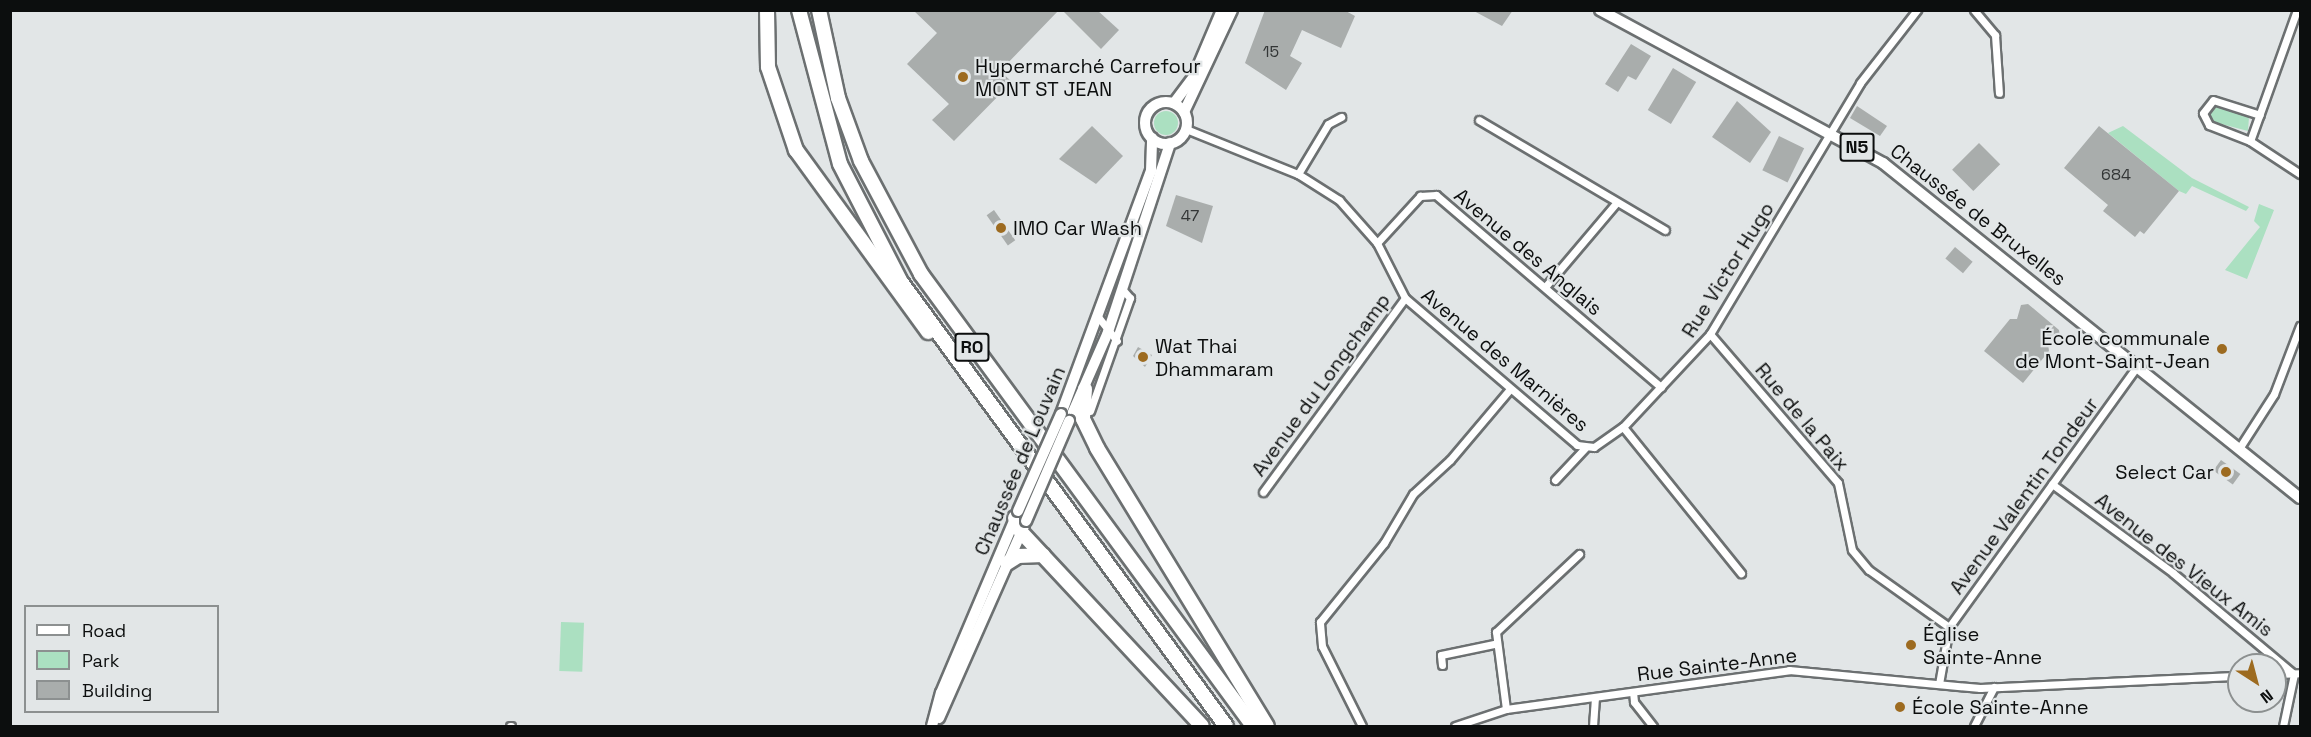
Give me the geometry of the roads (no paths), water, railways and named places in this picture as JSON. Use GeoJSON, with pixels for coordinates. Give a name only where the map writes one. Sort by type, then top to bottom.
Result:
{"type":"FeatureCollection","features":[{"type":"Feature","properties":{"kind":"highway"},"geometry":{"type":"LineString","coordinates":[[767,10],[768,68],[796,150],[921,328],[938,337]]}},
{"type":"Feature","properties":{"kind":"highway","name":"R0"},"geometry":{"type":"LineString","coordinates":[[799,10],[840,164],[868,225],[938,337],[1226,726]]}},
{"type":"Feature","properties":{"kind":"highway","name":"R0"},"geometry":{"type":"LineString","coordinates":[[819,10],[838,98],[861,161],[921,274],[1253,726]]}},
{"type":"Feature","properties":{"kind":"highway"},"geometry":{"type":"LineString","coordinates":[[1085,389],[1083,419],[1097,448],[1267,726]]}},
{"type":"Feature","properties":{"kind":"highway"},"geometry":{"type":"LineString","coordinates":[[1020,521],[1043,555],[1202,726]]}},
{"type":"Feature","properties":{"kind":"highway"},"geometry":{"type":"LineString","coordinates":[[1007,563],[1018,556],[1043,555]]}},
{"type":"Feature","properties":{"kind":"main road"},"geometry":{"type":"LineString","coordinates":[[1174,103],[1194,76],[1222,10]]}},
{"type":"Feature","properties":{"kind":"main road"},"geometry":{"type":"LineString","coordinates":[[1184,112],[1174,103],[1158,103],[1148,111],[1145,122],[1152,138],[1170,143],[1186,129],[1184,112],[1232,10]]}},
{"type":"Feature","properties":{"kind":"main road","name":"Chaussée de Bruxelles"},"geometry":{"type":"LineString","coordinates":[[1600,10],[1833,132],[1923,191],[2301,498]]}},
{"type":"Feature","properties":{"kind":"main road","name":"Chaussée de Louvain"},"geometry":{"type":"LineString","coordinates":[[934,726],[945,684],[1065,418],[1152,168],[1152,138]]}},
{"type":"Feature","properties":{"kind":"main road","name":"Chaussée de Louvain"},"geometry":{"type":"LineString","coordinates":[[1065,418],[1085,389],[1108,332],[1135,257],[1170,143]]}},
{"type":"Feature","properties":{"kind":"main road","name":"Chaussée de Louvain"},"geometry":{"type":"LineString","coordinates":[[1135,257],[1129,250],[1138,208]]}},
{"type":"Feature","properties":{"kind":"main road","name":"Chaussée de Louvain"},"geometry":{"type":"LineString","coordinates":[[934,726],[1007,563],[1020,521]]}},
{"type":"Feature","properties":{"kind":"street","name":"Rue Victor Hugo"},"geometry":{"type":"LineString","coordinates":[[1555,480],[1585,448],[1601,444],[1623,427],[1710,334],[1869,69],[1917,10]]}},
{"type":"Feature","properties":{"kind":"street"},"geometry":{"type":"LineString","coordinates":[[1974,10],[1995,35],[1999,93]]}},
{"type":"Feature","properties":{"kind":"street"},"geometry":{"type":"LineString","coordinates":[[2250,141],[2296,10]]}},
{"type":"Feature","properties":{"kind":"street"},"geometry":{"type":"LineString","coordinates":[[2260,116],[2213,100],[2203,113],[2209,125],[2250,141],[2301,174]]}},
{"type":"Feature","properties":{"kind":"street"},"geometry":{"type":"LineString","coordinates":[[1298,174],[1328,124],[1341,117]]}},
{"type":"Feature","properties":{"kind":"street"},"geometry":{"type":"LineString","coordinates":[[1479,120],[1665,230]]}},
{"type":"Feature","properties":{"kind":"street","name":"Avenue des Marnières"},"geometry":{"type":"LineString","coordinates":[[1186,129],[1298,174],[1351,210],[1377,243],[1405,298],[1510,389],[1585,448]]}},
{"type":"Feature","properties":{"kind":"street","name":"Avenue des Anglais"},"geometry":{"type":"LineString","coordinates":[[1377,243],[1420,196],[1431,193],[1661,387]]}},
{"type":"Feature","properties":{"kind":"street"},"geometry":{"type":"LineString","coordinates":[[1545,288],[1617,202]]}},
{"type":"Feature","properties":{"kind":"street"},"geometry":{"type":"LineString","coordinates":[[1090,411],[1117,341],[1130,298],[1123,290]]}},
{"type":"Feature","properties":{"kind":"street","name":"Avenue du Longchamp"},"geometry":{"type":"LineString","coordinates":[[1263,492],[1405,298]]}},
{"type":"Feature","properties":{"kind":"street"},"geometry":{"type":"LineString","coordinates":[[1099,318],[1117,341]]}},
{"type":"Feature","properties":{"kind":"street"},"geometry":{"type":"LineString","coordinates":[[2240,447],[2274,394],[2299,337],[2301,326]]}},
{"type":"Feature","properties":{"kind":"street","name":"Rue de la Paix"},"geometry":{"type":"LineString","coordinates":[[1710,334],[1838,483],[1852,550],[1869,570],[1949,627]]}},
{"type":"Feature","properties":{"kind":"street","name":"Avenue Valentin Tondeur"},"geometry":{"type":"LineString","coordinates":[[1939,684],[1949,627],[2138,366]]}},
{"type":"Feature","properties":{"kind":"street"},"geometry":{"type":"LineString","coordinates":[[1362,726],[1322,646],[1320,622],[1384,543],[1413,494],[1450,460],[1510,389]]}},
{"type":"Feature","properties":{"kind":"street"},"geometry":{"type":"LineString","coordinates":[[1623,427],[1726,547],[1741,573]]}},
{"type":"Feature","properties":{"kind":"street","name":"Avenue des Vieux Amis"},"geometry":{"type":"LineString","coordinates":[[2052,484],[2173,573],[2297,673]]}},
{"type":"Feature","properties":{"kind":"street"},"geometry":{"type":"LineString","coordinates":[[1506,709],[1494,644],[1496,632],[1579,554]]}},
{"type":"Feature","properties":{"kind":"street"},"geometry":{"type":"LineString","coordinates":[[1442,665],[1441,655],[1494,644]]}},
{"type":"Feature","properties":{"kind":"street","name":"Rue Sainte-Anne"},"geometry":{"type":"LineString","coordinates":[[1455,726],[1506,709],[1789,670],[1994,687],[2227,677]]}},
{"type":"Feature","properties":{"kind":"street"},"geometry":{"type":"LineString","coordinates":[[2283,726],[2297,673]]}},
{"type":"Feature","properties":{"kind":"street"},"geometry":{"type":"LineString","coordinates":[[1974,726],[1994,687]]}},
{"type":"Feature","properties":{"kind":"street"},"geometry":{"type":"LineString","coordinates":[[1634,692],[1634,702],[1653,726]]}},
{"type":"Feature","properties":{"kind":"street"},"geometry":{"type":"LineString","coordinates":[[1593,726],[1594,698]]}},
{"type":"Feature","properties":{"kind":"place","name":"Hypermarché Carrefour MONT ST JEAN"},"geometry":{"type":"Point","coordinates":[963,77]}},
{"type":"Feature","properties":{"kind":"place","name":"IMO Car Wash"},"geometry":{"type":"Point","coordinates":[1001,228]}},
{"type":"Feature","properties":{"kind":"place","name":"École communale de Mont-Saint-Jean"},"geometry":{"type":"Point","coordinates":[2222,349]}},
{"type":"Feature","properties":{"kind":"place","name":"Wat Thai Dhammaram"},"geometry":{"type":"Point","coordinates":[1143,357]}},
{"type":"Feature","properties":{"kind":"place","name":"Select Car"},"geometry":{"type":"Point","coordinates":[2226,472]}},
{"type":"Feature","properties":{"kind":"place","name":"Église Sainte-Anne"},"geometry":{"type":"Point","coordinates":[1911,645]}},
{"type":"Feature","properties":{"kind":"place","name":"École Sainte-Anne"},"geometry":{"type":"Point","coordinates":[1900,707]}}]}
